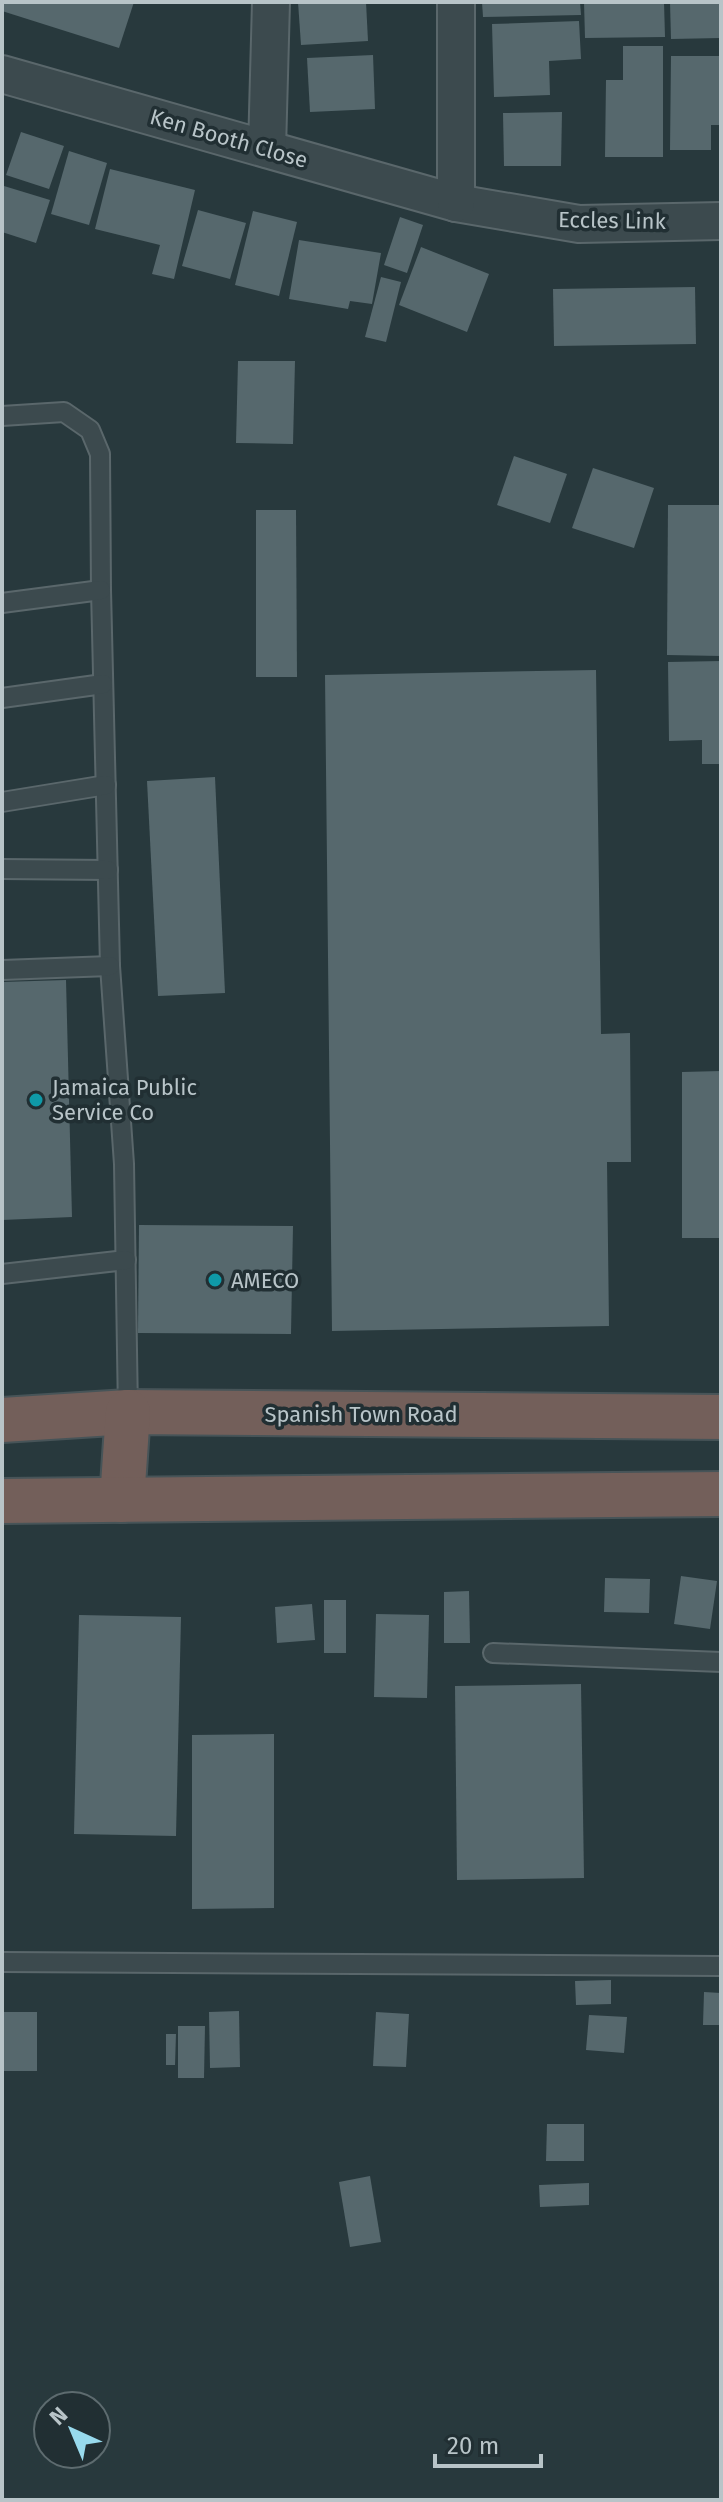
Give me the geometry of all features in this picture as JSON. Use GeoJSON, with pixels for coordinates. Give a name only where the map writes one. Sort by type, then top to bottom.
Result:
{"type":"FeatureCollection","features":[{"type":"Feature","properties":{"kind":"highway","name":"Spanish Town Road"},"geometry":{"type":"LineString","coordinates":[[2,1420],[128,1412],[721,1417]]}},
{"type":"Feature","properties":{"kind":"highway"},"geometry":{"type":"LineString","coordinates":[[122,1500],[128,1412]]}},
{"type":"Feature","properties":{"kind":"highway"},"geometry":{"type":"LineString","coordinates":[[2,1501],[721,1494]]}},
{"type":"Feature","properties":{"kind":"street"},"geometry":{"type":"LineString","coordinates":[[267,149],[271,2]]}},
{"type":"Feature","properties":{"kind":"street"},"geometry":{"type":"LineString","coordinates":[[456,2],[456,203]]}},
{"type":"Feature","properties":{"kind":"street","name":"Ken Booth Close"},"geometry":{"type":"LineString","coordinates":[[2,74],[456,203]]}},
{"type":"Feature","properties":{"kind":"street","name":"Eccles Link"},"geometry":{"type":"LineString","coordinates":[[456,203],[579,224],[721,221]]}},
{"type":"Feature","properties":{"kind":"lane"},"geometry":{"type":"LineString","coordinates":[[2,416],[64,412],[90,430],[100,454],[110,966],[124,1164],[128,1412]]}},
{"type":"Feature","properties":{"kind":"lane"},"geometry":{"type":"LineString","coordinates":[[2,603],[101,590]]}},
{"type":"Feature","properties":{"kind":"lane"},"geometry":{"type":"LineString","coordinates":[[2,698],[103,684]]}},
{"type":"Feature","properties":{"kind":"lane"},"geometry":{"type":"LineString","coordinates":[[2,802],[106,785]]}},
{"type":"Feature","properties":{"kind":"lane"},"geometry":{"type":"LineString","coordinates":[[2,869],[108,870]]}},
{"type":"Feature","properties":{"kind":"lane"},"geometry":{"type":"LineString","coordinates":[[2,970],[110,966]]}},
{"type":"Feature","properties":{"kind":"lane"},"geometry":{"type":"LineString","coordinates":[[2,1274],[126,1260]]}},
{"type":"Feature","properties":{"kind":"lane"},"geometry":{"type":"LineString","coordinates":[[493,1653],[720,1664]]}},
{"type":"Feature","properties":{"kind":"lane"},"geometry":{"type":"LineString","coordinates":[[2,1962],[721,1966]]}},
{"type":"Feature","properties":{"kind":"building"},"geometry":{"type":"Polygon","coordinates":[[[2,2],[134,2],[119,48],[2,11],[2,2]]]}},
{"type":"Feature","properties":{"kind":"building"},"geometry":{"type":"Polygon","coordinates":[[[298,2],[366,2],[368,41],[301,45],[298,2]]]}},
{"type":"Feature","properties":{"kind":"building"},"geometry":{"type":"Polygon","coordinates":[[[482,2],[580,2],[581,15],[483,17],[482,2]]]}},
{"type":"Feature","properties":{"kind":"building"},"geometry":{"type":"Polygon","coordinates":[[[584,2],[664,2],[665,37],[585,38],[584,2]]]}},
{"type":"Feature","properties":{"kind":"building"},"geometry":{"type":"Polygon","coordinates":[[[670,2],[721,2],[721,38],[671,39],[670,2]]]}},
{"type":"Feature","properties":{"kind":"building"},"geometry":{"type":"Polygon","coordinates":[[[579,21],[581,59],[549,61],[550,95],[494,97],[492,24],[579,21]]]}},
{"type":"Feature","properties":{"kind":"building"},"geometry":{"type":"Polygon","coordinates":[[[623,46],[663,46],[663,157],[605,157],[606,80],[623,80],[623,46]]]}},
{"type":"Feature","properties":{"kind":"building"},"geometry":{"type":"Polygon","coordinates":[[[373,55],[375,109],[310,112],[307,58],[373,55]]]}},
{"type":"Feature","properties":{"kind":"building"},"geometry":{"type":"Polygon","coordinates":[[[671,56],[721,56],[721,125],[711,125],[711,150],[670,150],[671,56]]]}},
{"type":"Feature","properties":{"kind":"building"},"geometry":{"type":"Polygon","coordinates":[[[562,112],[561,166],[504,166],[503,113],[562,112]]]}},
{"type":"Feature","properties":{"kind":"building"},"geometry":{"type":"Polygon","coordinates":[[[21,132],[64,146],[49,189],[6,175],[21,132]]]}},
{"type":"Feature","properties":{"kind":"building"},"geometry":{"type":"Polygon","coordinates":[[[69,151],[107,163],[89,225],[51,214],[69,151]]]}},
{"type":"Feature","properties":{"kind":"building"},"geometry":{"type":"Polygon","coordinates":[[[110,169],[195,190],[174,279],[152,274],[160,245],[95,229],[110,169]]]}},
{"type":"Feature","properties":{"kind":"building"},"geometry":{"type":"Polygon","coordinates":[[[4,186],[50,200],[36,243],[2,232],[4,186]]]}},
{"type":"Feature","properties":{"kind":"building"},"geometry":{"type":"Polygon","coordinates":[[[198,210],[246,223],[230,279],[182,266],[198,210]]]}},
{"type":"Feature","properties":{"kind":"building"},"geometry":{"type":"Polygon","coordinates":[[[253,211],[297,222],[279,296],[235,285],[253,211]]]}},
{"type":"Feature","properties":{"kind":"building"},"geometry":{"type":"Polygon","coordinates":[[[400,217],[423,225],[407,273],[384,265],[400,217]]]}},
{"type":"Feature","properties":{"kind":"building"},"geometry":{"type":"Polygon","coordinates":[[[299,240],[381,253],[372,304],[350,301],[348,309],[289,299],[299,240]]]}},
{"type":"Feature","properties":{"kind":"building"},"geometry":{"type":"Polygon","coordinates":[[[421,247],[489,274],[467,332],[399,305],[421,247]]]}},
{"type":"Feature","properties":{"kind":"building"},"geometry":{"type":"Polygon","coordinates":[[[381,277],[401,282],[386,342],[365,337],[381,277]]]}},
{"type":"Feature","properties":{"kind":"building"},"geometry":{"type":"Polygon","coordinates":[[[695,287],[696,344],[554,346],[553,289],[695,287]]]}},
{"type":"Feature","properties":{"kind":"building"},"geometry":{"type":"Polygon","coordinates":[[[238,361],[295,361],[293,444],[236,443],[238,361]]]}},
{"type":"Feature","properties":{"kind":"building"},"geometry":{"type":"Polygon","coordinates":[[[514,456],[567,474],[550,523],[497,505],[514,456]]]}},
{"type":"Feature","properties":{"kind":"building"},"geometry":{"type":"Polygon","coordinates":[[[593,468],[654,488],[634,548],[572,528],[593,468]]]}},
{"type":"Feature","properties":{"kind":"building"},"geometry":{"type":"Polygon","coordinates":[[[668,505],[721,505],[721,656],[667,655],[668,505]]]}},
{"type":"Feature","properties":{"kind":"building"},"geometry":{"type":"Polygon","coordinates":[[[256,510],[296,510],[297,677],[256,677],[256,510]]]}},
{"type":"Feature","properties":{"kind":"building"},"geometry":{"type":"Polygon","coordinates":[[[721,661],[721,764],[702,764],[702,740],[669,741],[668,662],[721,661]]]}},
{"type":"Feature","properties":{"kind":"building"},"geometry":{"type":"Polygon","coordinates":[[[596,670],[601,1034],[630,1033],[631,1162],[607,1162],[609,1326],[332,1331],[325,675],[596,670]]]}},
{"type":"Feature","properties":{"kind":"building"},"geometry":{"type":"Polygon","coordinates":[[[215,777],[225,993],[158,996],[147,781],[215,777]]]}},
{"type":"Feature","properties":{"kind":"building","name":"Jamaica Public Service Co"},"geometry":{"type":"Polygon","coordinates":[[[66,980],[72,1217],[2,1220],[2,982],[66,980]]]}},
{"type":"Feature","properties":{"kind":"building"},"geometry":{"type":"Polygon","coordinates":[[[721,1071],[721,1238],[682,1238],[682,1072],[721,1071]]]}},
{"type":"Feature","properties":{"kind":"building","name":"AMECO"},"geometry":{"type":"Polygon","coordinates":[[[139,1225],[293,1226],[291,1334],[138,1333],[139,1225]]]}},
{"type":"Feature","properties":{"kind":"building"},"geometry":{"type":"Polygon","coordinates":[[[681,1576],[717,1581],[710,1629],[674,1624],[681,1576]]]}},
{"type":"Feature","properties":{"kind":"building"},"geometry":{"type":"Polygon","coordinates":[[[605,1578],[650,1579],[649,1613],[604,1612],[605,1578]]]}},
{"type":"Feature","properties":{"kind":"building"},"geometry":{"type":"Polygon","coordinates":[[[469,1591],[470,1643],[444,1643],[444,1592],[469,1591]]]}},
{"type":"Feature","properties":{"kind":"building"},"geometry":{"type":"Polygon","coordinates":[[[324,1600],[346,1600],[346,1653],[324,1653],[324,1600]]]}},
{"type":"Feature","properties":{"kind":"building"},"geometry":{"type":"Polygon","coordinates":[[[312,1604],[315,1640],[277,1643],[275,1607],[312,1604]]]}},
{"type":"Feature","properties":{"kind":"building"},"geometry":{"type":"Polygon","coordinates":[[[376,1614],[429,1615],[427,1698],[374,1697],[376,1614]]]}},
{"type":"Feature","properties":{"kind":"building"},"geometry":{"type":"Polygon","coordinates":[[[79,1615],[181,1617],[176,1836],[74,1834],[79,1615]]]}},
{"type":"Feature","properties":{"kind":"building"},"geometry":{"type":"Polygon","coordinates":[[[581,1684],[584,1878],[457,1880],[455,1686],[581,1684]]]}},
{"type":"Feature","properties":{"kind":"building"},"geometry":{"type":"Polygon","coordinates":[[[274,1734],[274,1908],[192,1909],[192,1735],[274,1734]]]}},
{"type":"Feature","properties":{"kind":"building"},"geometry":{"type":"Polygon","coordinates":[[[611,1980],[611,2004],[576,2005],[575,1981],[611,1980]]]}},
{"type":"Feature","properties":{"kind":"building"},"geometry":{"type":"Polygon","coordinates":[[[704,1992],[721,1993],[721,2025],[703,2025],[704,1992]]]}},
{"type":"Feature","properties":{"kind":"building"},"geometry":{"type":"Polygon","coordinates":[[[239,2011],[240,2067],[210,2068],[209,2012],[239,2011]]]}},
{"type":"Feature","properties":{"kind":"building"},"geometry":{"type":"Polygon","coordinates":[[[2,2012],[37,2012],[37,2071],[2,2071],[2,2012]]]}},
{"type":"Feature","properties":{"kind":"building"},"geometry":{"type":"Polygon","coordinates":[[[376,2012],[409,2014],[406,2067],[373,2066],[376,2012]]]}},
{"type":"Feature","properties":{"kind":"building"},"geometry":{"type":"Polygon","coordinates":[[[589,2015],[627,2017],[624,2053],[586,2050],[589,2015]]]}},
{"type":"Feature","properties":{"kind":"building"},"geometry":{"type":"Polygon","coordinates":[[[178,2026],[205,2026],[204,2078],[178,2078],[178,2026]]]}},
{"type":"Feature","properties":{"kind":"building"},"geometry":{"type":"Polygon","coordinates":[[[166,2034],[176,2034],[175,2065],[166,2065],[166,2034]]]}},
{"type":"Feature","properties":{"kind":"building"},"geometry":{"type":"Polygon","coordinates":[[[547,2124],[584,2124],[584,2161],[546,2161],[547,2124]]]}},
{"type":"Feature","properties":{"kind":"building"},"geometry":{"type":"Polygon","coordinates":[[[370,2176],[381,2242],[350,2247],[339,2182],[370,2176]]]}},
{"type":"Feature","properties":{"kind":"building"},"geometry":{"type":"Polygon","coordinates":[[[589,2183],[589,2205],[540,2207],[539,2185],[589,2183]]]}},
{"type":"Feature","properties":{"kind":"place","name":"Jamaica Public Service Co"},"geometry":{"type":"Point","coordinates":[36,1100]}},
{"type":"Feature","properties":{"kind":"place","name":"AMECO"},"geometry":{"type":"Point","coordinates":[215,1280]}}]}
